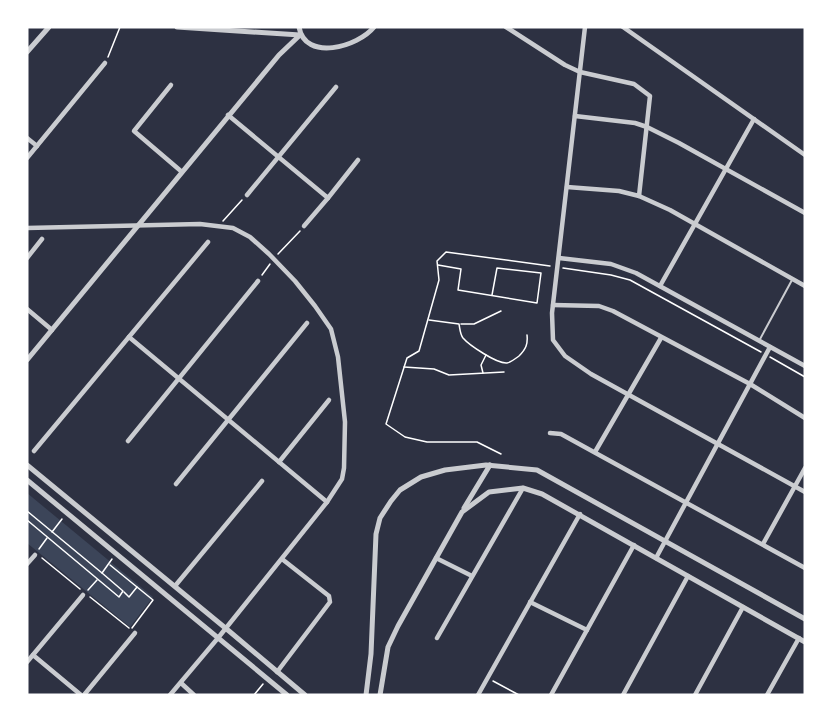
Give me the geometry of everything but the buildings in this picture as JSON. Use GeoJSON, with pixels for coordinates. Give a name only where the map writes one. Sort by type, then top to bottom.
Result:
{"type":"FeatureCollection","features":[{"type":"Feature","properties":{"kind":"street"},"geometry":{"type":"LineString","coordinates":[[27,52],[49,27]]}},
{"type":"Feature","properties":{"kind":"street"},"geometry":{"type":"LineString","coordinates":[[177,27],[300,35],[311,45],[326,48],[344,46],[359,40],[374,27]]}},
{"type":"Feature","properties":{"kind":"street"},"geometry":{"type":"LineString","coordinates":[[299,27],[300,35]]}},
{"type":"Feature","properties":{"kind":"street"},"geometry":{"type":"LineString","coordinates":[[506,27],[565,65],[580,72],[634,84],[650,96],[639,196]]}},
{"type":"Feature","properties":{"kind":"street"},"geometry":{"type":"LineString","coordinates":[[585,27],[553,305],[553,340],[565,356],[591,374],[805,492]]}},
{"type":"Feature","properties":{"kind":"street"},"geometry":{"type":"LineString","coordinates":[[623,27],[805,155]]}},
{"type":"Feature","properties":{"kind":"street"},"geometry":{"type":"LineString","coordinates":[[27,360],[279,54],[300,35]]}},
{"type":"Feature","properties":{"kind":"street"},"geometry":{"type":"LineString","coordinates":[[27,158],[105,63]]}},
{"type":"Feature","properties":{"kind":"street"},"geometry":{"type":"LineString","coordinates":[[171,85],[134,131],[182,172]]}},
{"type":"Feature","properties":{"kind":"street"},"geometry":{"type":"LineString","coordinates":[[247,195],[336,87]]}},
{"type":"Feature","properties":{"kind":"street"},"geometry":{"type":"LineString","coordinates":[[228,116],[328,198]]}},
{"type":"Feature","properties":{"kind":"street"},"geometry":{"type":"LineString","coordinates":[[575,117],[635,123],[646,127],[805,213]]}},
{"type":"Feature","properties":{"kind":"street"},"geometry":{"type":"LineString","coordinates":[[660,286],[754,119]]}},
{"type":"Feature","properties":{"kind":"street"},"geometry":{"type":"LineString","coordinates":[[27,138],[37,146]]}},
{"type":"Feature","properties":{"kind":"street"},"geometry":{"type":"LineString","coordinates":[[304,226],[358,160]]}},
{"type":"Feature","properties":{"kind":"street"},"geometry":{"type":"LineString","coordinates":[[567,187],[639,196],[670,210],[805,286]]}},
{"type":"Feature","properties":{"kind":"street"},"geometry":{"type":"LineString","coordinates":[[27,228],[200,224],[233,228],[250,237],[274,258],[315,306],[331,329],[338,357],[345,422],[342,479],[282,559],[170,695]]}},
{"type":"Feature","properties":{"kind":"street"},"geometry":{"type":"LineString","coordinates":[[27,258],[42,239]]}},
{"type":"Feature","properties":{"kind":"street"},"geometry":{"type":"LineString","coordinates":[[34,451],[208,242]]}},
{"type":"Feature","properties":{"kind":"street"},"geometry":{"type":"LineString","coordinates":[[559,258],[611,264],[636,273],[805,366]]}},
{"type":"Feature","properties":{"kind":"street"},"geometry":{"type":"LineString","coordinates":[[128,441],[258,281]]}},
{"type":"Feature","properties":{"kind":"street"},"geometry":{"type":"LineString","coordinates":[[553,305],[599,306],[613,311],[750,384],[805,418]]}},
{"type":"Feature","properties":{"kind":"street"},"geometry":{"type":"LineString","coordinates":[[27,309],[52,330]]}},
{"type":"Feature","properties":{"kind":"street"},"geometry":{"type":"LineString","coordinates":[[176,484],[307,323]]}},
{"type":"Feature","properties":{"kind":"street"},"geometry":{"type":"LineString","coordinates":[[129,337],[327,502]]}},
{"type":"Feature","properties":{"kind":"street"},"geometry":{"type":"LineString","coordinates":[[595,452],[661,338]]}},
{"type":"Feature","properties":{"kind":"street"},"geometry":{"type":"LineString","coordinates":[[656,558],[770,347]]}},
{"type":"Feature","properties":{"kind":"street"},"geometry":{"type":"LineString","coordinates":[[279,462],[328,400]]}},
{"type":"Feature","properties":{"kind":"street"},"geometry":{"type":"LineString","coordinates":[[550,433],[561,434],[805,568]]}},
{"type":"Feature","properties":{"kind":"street"},"geometry":{"type":"LineString","coordinates":[[27,465],[305,695]]}},
{"type":"Feature","properties":{"kind":"street"},"geometry":{"type":"LineString","coordinates":[[380,695],[388,647],[398,626],[490,465]]}},
{"type":"Feature","properties":{"kind":"street"},"geometry":{"type":"LineString","coordinates":[[366,695],[371,654],[376,534],[380,518],[400,490],[421,477],[445,470],[490,465],[537,470],[805,620]]}},
{"type":"Feature","properties":{"kind":"street"},"geometry":{"type":"LineString","coordinates":[[763,544],[805,468]]}},
{"type":"Feature","properties":{"kind":"street"},"geometry":{"type":"LineString","coordinates":[[27,480],[287,695]]}},
{"type":"Feature","properties":{"kind":"street"},"geometry":{"type":"LineString","coordinates":[[175,586],[262,481]]}},
{"type":"Feature","properties":{"kind":"street"},"geometry":{"type":"LineString","coordinates":[[462,513],[489,492],[523,488],[542,494],[805,642]]}},
{"type":"Feature","properties":{"kind":"street"},"geometry":{"type":"LineString","coordinates":[[437,638],[523,488]]}},
{"type":"Feature","properties":{"kind":"street"},"geometry":{"type":"LineString","coordinates":[[478,695],[580,514]]}},
{"type":"Feature","properties":{"kind":"street"},"geometry":{"type":"LineString","coordinates":[[551,695],[634,545]]}},
{"type":"Feature","properties":{"kind":"street"},"geometry":{"type":"LineString","coordinates":[[27,564],[35,555]]}},
{"type":"Feature","properties":{"kind":"street"},"geometry":{"type":"LineString","coordinates":[[436,558],[472,576]]}},
{"type":"Feature","properties":{"kind":"street"},"geometry":{"type":"LineString","coordinates":[[277,672],[331,600],[282,559]]}},
{"type":"Feature","properties":{"kind":"street"},"geometry":{"type":"LineString","coordinates":[[623,695],[688,576]]}},
{"type":"Feature","properties":{"kind":"street"},"geometry":{"type":"LineString","coordinates":[[27,662],[84,594]]}},
{"type":"Feature","properties":{"kind":"street"},"geometry":{"type":"LineString","coordinates":[[530,602],[587,630]]}},
{"type":"Feature","properties":{"kind":"street"},"geometry":{"type":"LineString","coordinates":[[695,695],[743,607]]}},
{"type":"Feature","properties":{"kind":"street"},"geometry":{"type":"LineString","coordinates":[[33,655],[83,695],[135,633]]}},
{"type":"Feature","properties":{"kind":"street"},"geometry":{"type":"LineString","coordinates":[[767,695],[799,639]]}},
{"type":"Feature","properties":{"kind":"street"},"geometry":{"type":"LineString","coordinates":[[181,683],[194,695]]}},
{"type":"Feature","properties":{"kind":"lane"},"geometry":{"type":"LineString","coordinates":[[759,341],[793,279]]}},
{"type":"Feature","properties":{"kind":"path"},"geometry":{"type":"LineString","coordinates":[[105,63],[120,27]]}},
{"type":"Feature","properties":{"kind":"path"},"geometry":{"type":"LineString","coordinates":[[218,226],[247,195]]}},
{"type":"Feature","properties":{"kind":"path"},"geometry":{"type":"LineString","coordinates":[[258,281],[274,258],[304,226]]}},
{"type":"Feature","properties":{"kind":"path"},"geometry":{"type":"LineString","coordinates":[[501,454],[477,442],[428,442],[405,437],[386,424],[407,358],[419,351],[439,280],[437,261],[446,252],[611,275],[630,280],[805,377]]}},
{"type":"Feature","properties":{"kind":"path"},"geometry":{"type":"LineString","coordinates":[[437,265],[461,269],[458,290],[537,303],[541,273],[496,268],[492,295]]}},
{"type":"Feature","properties":{"kind":"path"},"geometry":{"type":"LineString","coordinates":[[427,320],[474,324],[501,311]]}},
{"type":"Feature","properties":{"kind":"path"},"geometry":{"type":"LineString","coordinates":[[457,324],[459,324],[464,340],[492,359],[506,363],[514,360],[523,352],[528,343],[527,335]]}},
{"type":"Feature","properties":{"kind":"path"},"geometry":{"type":"LineString","coordinates":[[484,374],[481,365],[486,355]]}},
{"type":"Feature","properties":{"kind":"path"},"geometry":{"type":"LineString","coordinates":[[404,367],[434,369],[449,375],[504,372]]}},
{"type":"Feature","properties":{"kind":"path"},"geometry":{"type":"LineString","coordinates":[[27,512],[129,597],[137,587]]}},
{"type":"Feature","properties":{"kind":"path"},"geometry":{"type":"LineString","coordinates":[[52,532],[63,519]]}},
{"type":"Feature","properties":{"kind":"path"},"geometry":{"type":"LineString","coordinates":[[27,520],[119,597],[123,591]]}},
{"type":"Feature","properties":{"kind":"path"},"geometry":{"type":"LineString","coordinates":[[48,538],[36,553],[131,630],[153,600],[109,564]]}},
{"type":"Feature","properties":{"kind":"path"},"geometry":{"type":"LineString","coordinates":[[73,559],[77,553]]}},
{"type":"Feature","properties":{"kind":"path"},"geometry":{"type":"LineString","coordinates":[[102,573],[112,560]]}},
{"type":"Feature","properties":{"kind":"path"},"geometry":{"type":"LineString","coordinates":[[93,576],[98,570]]}},
{"type":"Feature","properties":{"kind":"path"},"geometry":{"type":"LineString","coordinates":[[101,582],[106,576]]}},
{"type":"Feature","properties":{"kind":"path"},"geometry":{"type":"LineString","coordinates":[[84,594],[97,579]]}},
{"type":"Feature","properties":{"kind":"path"},"geometry":{"type":"LineString","coordinates":[[487,678],[519,695]]}},
{"type":"Feature","properties":{"kind":"path"},"geometry":{"type":"LineString","coordinates":[[254,695],[268,679]]}},
{"type":"Feature","properties":{"kind":"shaded area"},"geometry":{"type":"Polygon","coordinates":[[[27,493],[153,597],[130,627],[27,543],[27,493]]]}}]}
